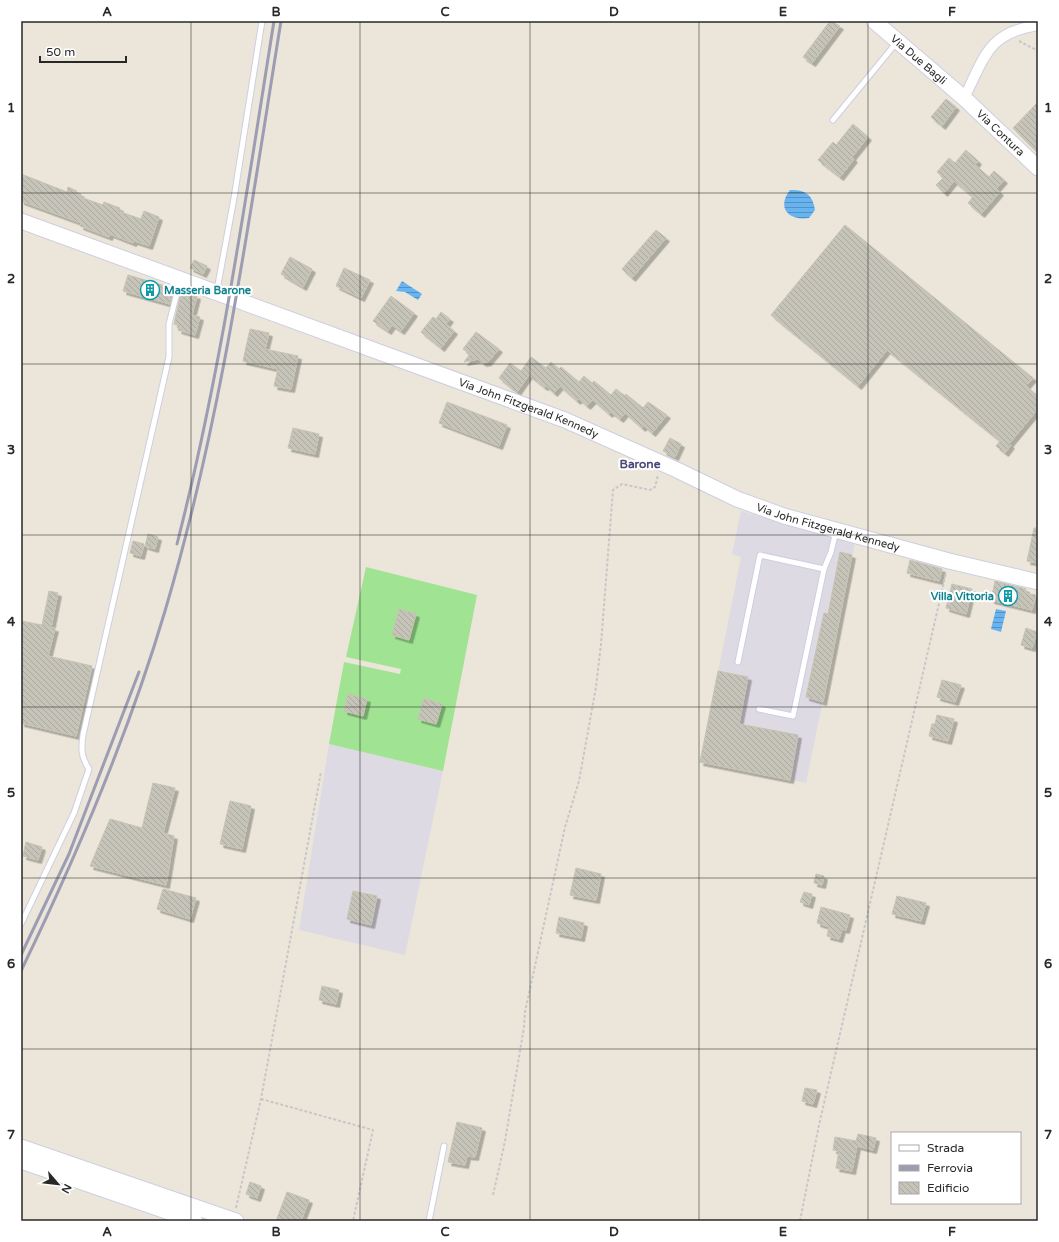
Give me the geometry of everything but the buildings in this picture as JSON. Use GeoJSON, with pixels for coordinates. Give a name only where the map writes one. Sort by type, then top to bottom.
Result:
{"type":"FeatureCollection","features":[{"type":"Feature","properties":{"kind":"street","name":"Via Due Bagli"},"geometry":{"type":"LineString","coordinates":[[874,21],[964,98]]}},
{"type":"Feature","properties":{"kind":"street"},"geometry":{"type":"LineString","coordinates":[[964,98],[986,54],[998,39],[1024,27],[1038,25]]}},
{"type":"Feature","properties":{"kind":"street","name":"Via Contura"},"geometry":{"type":"LineString","coordinates":[[964,98],[1038,168]]}},
{"type":"Feature","properties":{"kind":"street","name":"Via John Fitzgerald Kennedy"},"geometry":{"type":"LineString","coordinates":[[21,221],[565,420],[660,462],[737,499],[784,516],[949,561],[1038,582]]}},
{"type":"Feature","properties":{"kind":"street"},"geometry":{"type":"LineString","coordinates":[[21,1147],[235,1220]]}},
{"type":"Feature","properties":{"kind":"street"},"geometry":{"type":"LineString","coordinates":[[21,1161],[195,1221]]}},
{"type":"Feature","properties":{"kind":"lane"},"geometry":{"type":"LineString","coordinates":[[216,293],[234,198],[262,21]]}},
{"type":"Feature","properties":{"kind":"lane"},"geometry":{"type":"LineString","coordinates":[[833,120],[897,41]]}},
{"type":"Feature","properties":{"kind":"lane"},"geometry":{"type":"LineString","coordinates":[[21,924],[74,813],[89,769],[83,760],[83,735],[167,365],[169,324],[181,280]]}},
{"type":"Feature","properties":{"kind":"lane"},"geometry":{"type":"LineString","coordinates":[[759,709],[793,716],[824,569],[831,552],[836,530]]}},
{"type":"Feature","properties":{"kind":"lane"},"geometry":{"type":"LineString","coordinates":[[738,662],[760,555],[824,569]]}},
{"type":"Feature","properties":{"kind":"lane"},"geometry":{"type":"LineString","coordinates":[[429,1221],[444,1146]]}},
{"type":"Feature","properties":{"kind":"path"},"geometry":{"type":"LineString","coordinates":[[1006,34],[1038,51]]}},
{"type":"Feature","properties":{"kind":"path"},"geometry":{"type":"LineString","coordinates":[[493,1194],[505,1141],[524,1027],[524,1012],[565,826],[579,782],[596,687],[601,644],[613,490],[622,484],[650,490],[655,487],[660,462]]}},
{"type":"Feature","properties":{"kind":"path"},"geometry":{"type":"LineString","coordinates":[[800,1221],[820,1125],[949,561]]}},
{"type":"Feature","properties":{"kind":"path"},"geometry":{"type":"LineString","coordinates":[[235,1220],[261,1099],[321,772]]}},
{"type":"Feature","properties":{"kind":"path"},"geometry":{"type":"LineString","coordinates":[[261,1099],[373,1130],[353,1221]]}},
{"type":"Feature","properties":{"kind":"shaded area"},"geometry":{"type":"Polygon","coordinates":[[[741,511],[855,543],[806,783],[700,762],[741,557],[732,554],[741,511]]]}},
{"type":"Feature","properties":{"kind":"shaded area"},"geometry":{"type":"Polygon","coordinates":[[[329,744],[443,771],[405,955],[299,930],[329,744]]]}},
{"type":"Feature","properties":{"kind":"green space"},"geometry":{"type":"Polygon","coordinates":[[[366,567],[477,595],[443,771],[329,744],[344,662],[400,674],[401,669],[346,657],[366,567]]]}},
{"type":"Feature","properties":{"kind":"water"},"geometry":{"type":"Polygon","coordinates":[[[790,190],[804,192],[810,197],[815,210],[809,218],[796,217],[787,212],[784,202],[790,190]]]}},
{"type":"Feature","properties":{"kind":"water"},"geometry":{"type":"Polygon","coordinates":[[[402,281],[422,294],[418,300],[405,292],[396,291],[402,281]]]}},
{"type":"Feature","properties":{"kind":"water"},"geometry":{"type":"Polygon","coordinates":[[[996,609],[1006,611],[1001,632],[991,629],[996,609]]]}},
{"type":"Feature","properties":{"kind":"railway"},"geometry":{"type":"LineString","coordinates":[[177,544],[193,479],[220,349],[243,218],[274,21]]}},
{"type":"Feature","properties":{"kind":"railway"},"geometry":{"type":"LineString","coordinates":[[21,971],[62,883],[118,749],[135,704],[165,611],[185,539],[203,466],[232,318],[281,21]]}},
{"type":"Feature","properties":{"kind":"railway"},"geometry":{"type":"LineString","coordinates":[[21,955],[69,854],[139,672]]}},
{"type":"Feature","properties":{"kind":"place","name":"Masseria Barone"},"geometry":{"type":"Point","coordinates":[150,290]}},
{"type":"Feature","properties":{"kind":"place","name":"Villa Vittoria"},"geometry":{"type":"Point","coordinates":[1008,596]}},
{"type":"Feature","properties":{"kind":"district","name":"Barone"},"geometry":{"type":"Point","coordinates":[640,464]}}]}
